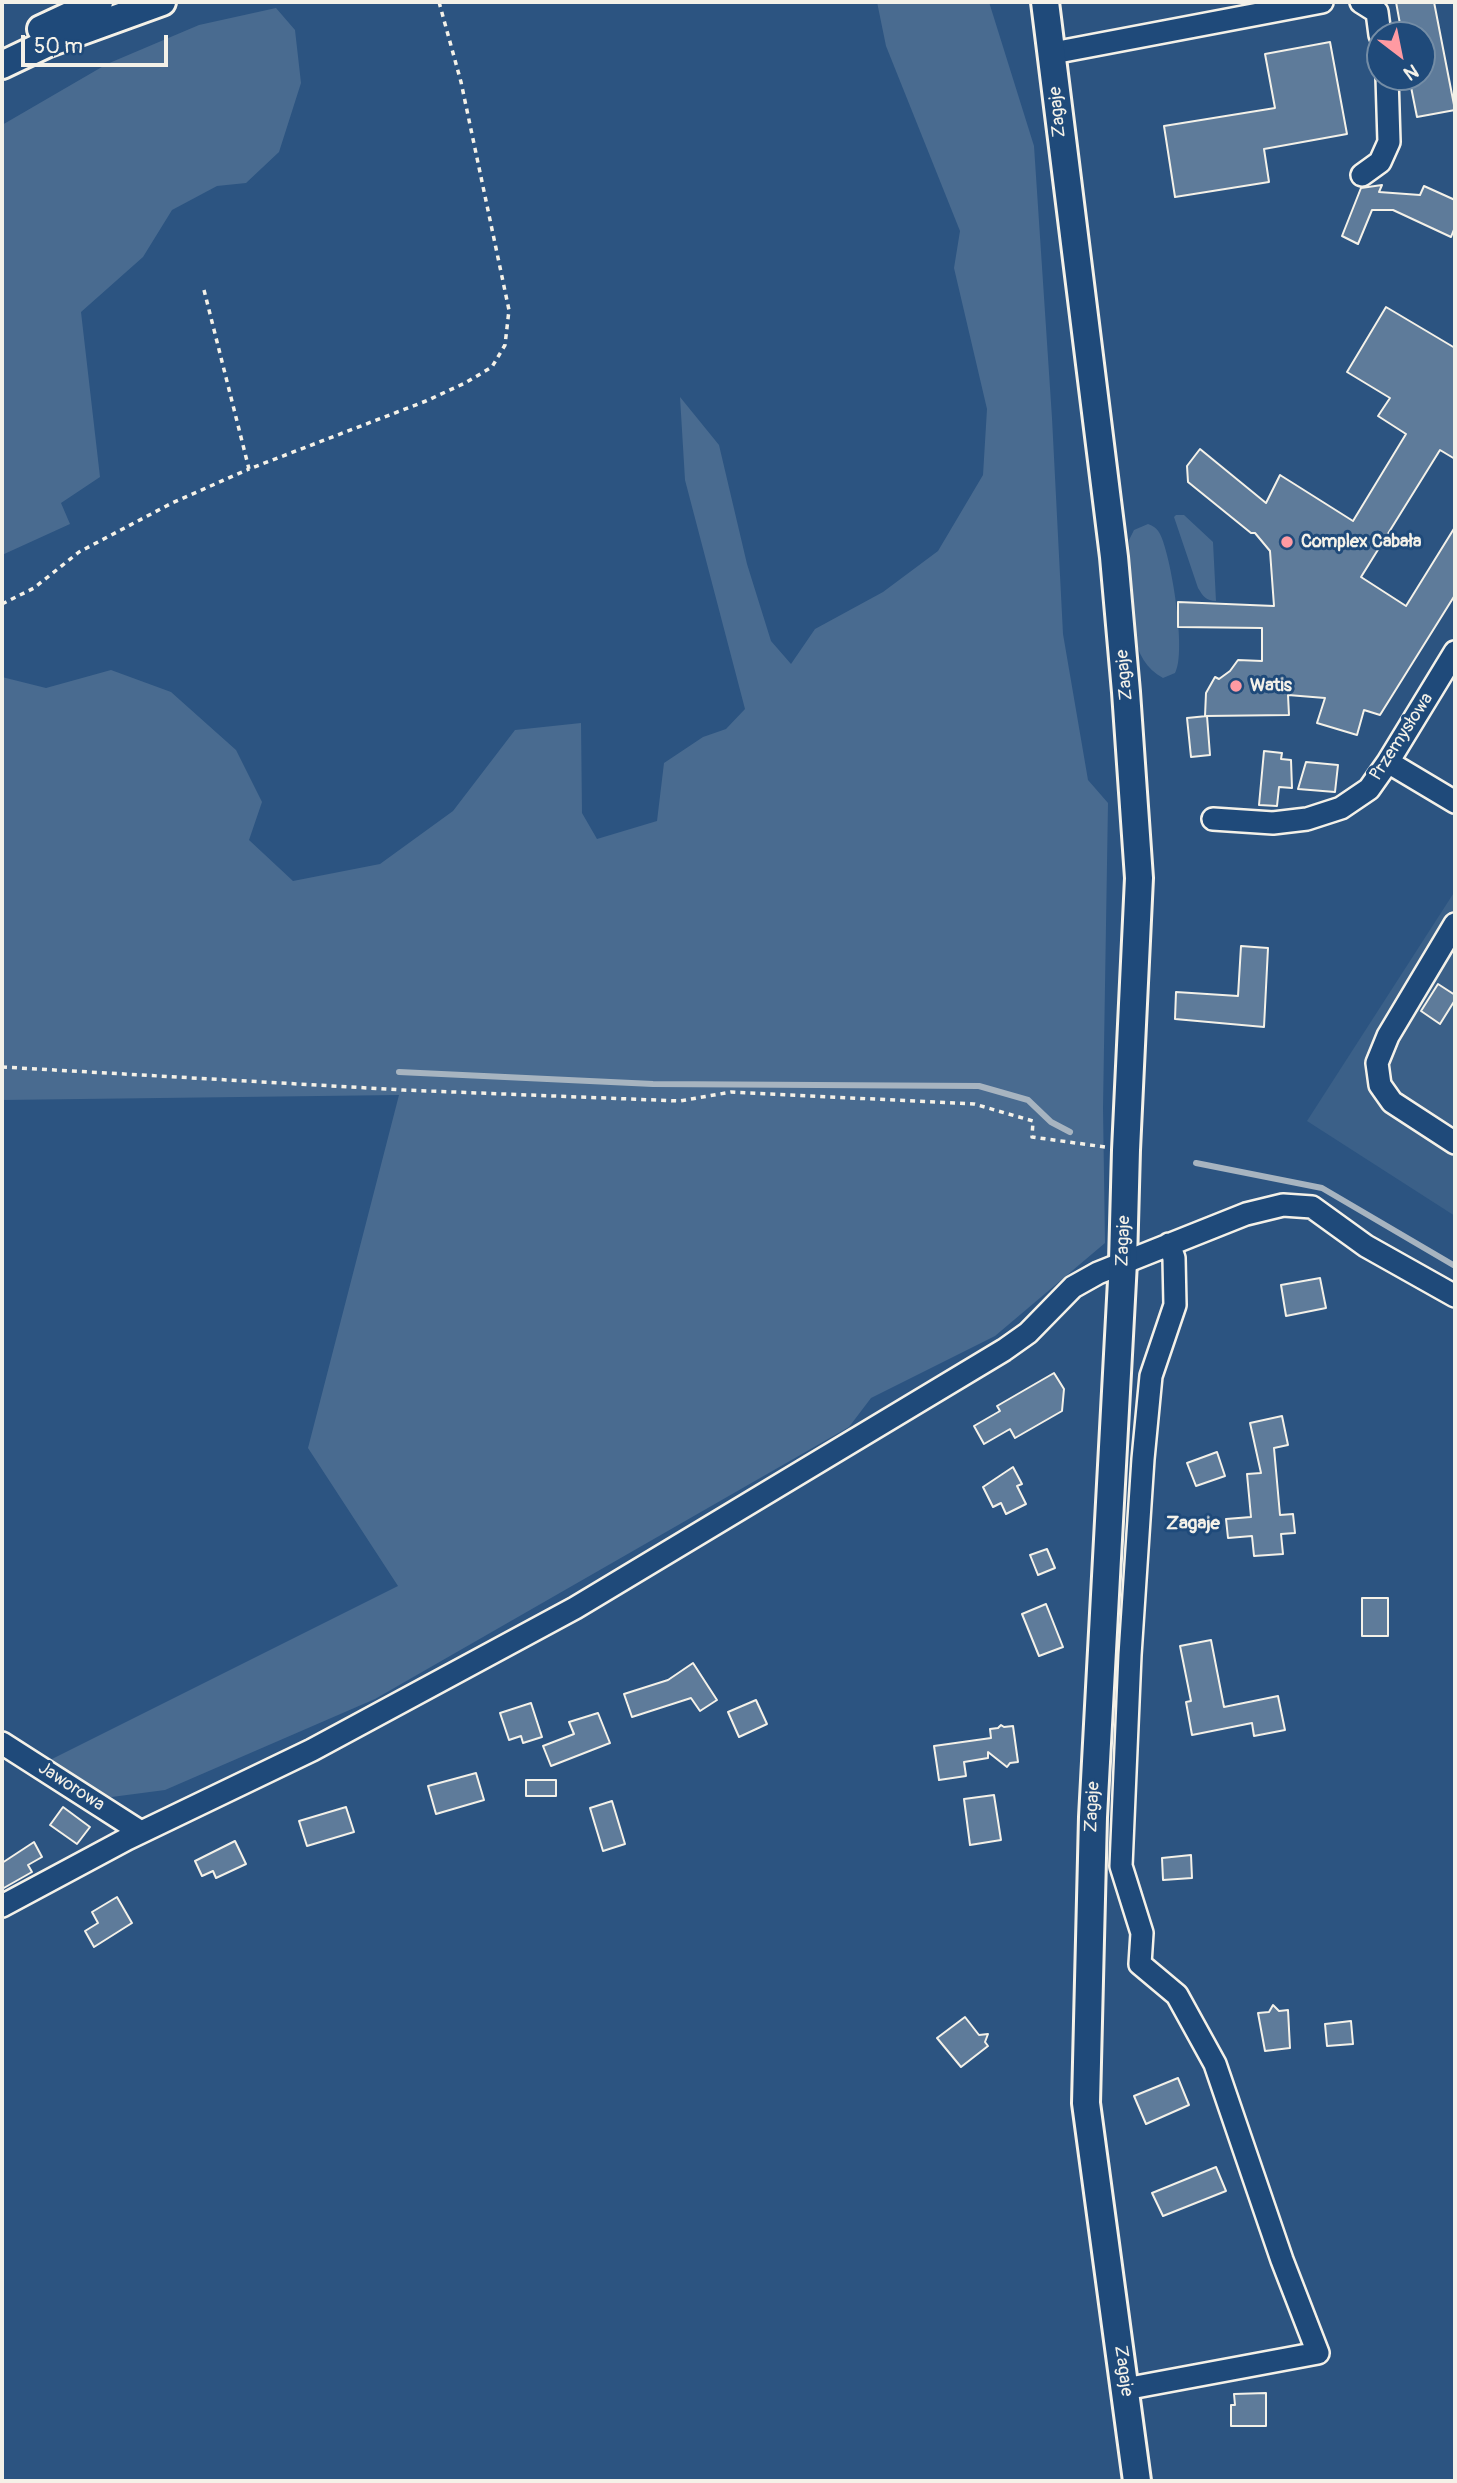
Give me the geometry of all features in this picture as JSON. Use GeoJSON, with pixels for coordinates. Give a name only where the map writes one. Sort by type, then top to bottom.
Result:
{"type":"FeatureCollection","features":[{"type":"Feature","properties":{"kind":"main road"},"geometry":{"type":"LineString","coordinates":[[2,48],[99,2]]}},
{"type":"Feature","properties":{"kind":"main road"},"geometry":{"type":"LineString","coordinates":[[2,65],[46,44],[162,2]]}},
{"type":"Feature","properties":{"kind":"main road","name":"Zagaje"},"geometry":{"type":"LineString","coordinates":[[1045,2],[1114,557],[1139,878],[1123,1262],[1093,1817],[1086,2103],[1138,2481]]}},
{"type":"Feature","properties":{"kind":"street"},"geometry":{"type":"LineString","coordinates":[[1053,53],[1322,2]]}},
{"type":"Feature","properties":{"kind":"street"},"geometry":{"type":"LineString","coordinates":[[1361,2],[1377,12],[1378,21]]}},
{"type":"Feature","properties":{"kind":"street"},"geometry":{"type":"LineString","coordinates":[[1362,175],[1380,162],[1390,142],[1389,91]]}},
{"type":"Feature","properties":{"kind":"street","name":"Przemysłowa"},"geometry":{"type":"LineString","coordinates":[[1213,819],[1272,823],[1307,818],[1341,808],[1369,789],[1455,652]]}},
{"type":"Feature","properties":{"kind":"street"},"geometry":{"type":"LineString","coordinates":[[1388,762],[1455,802]]}},
{"type":"Feature","properties":{"kind":"street"},"geometry":{"type":"LineString","coordinates":[[1455,924],[1388,1036],[1377,1063],[1380,1085],[1392,1102],[1455,1143]]}},
{"type":"Feature","properties":{"kind":"street"},"geometry":{"type":"LineString","coordinates":[[2,1906],[141,1832],[312,1750],[575,1608],[1004,1350],[1028,1332],[1073,1287],[1123,1262],[1246,1214],[1283,1205],[1312,1207],[1366,1246],[1455,1296]]}},
{"type":"Feature","properties":{"kind":"street"},"geometry":{"type":"LineString","coordinates":[[1125,2389],[1318,2353],[1282,2260],[1215,2064],[1177,1995],[1140,1964],[1142,1933],[1121,1866],[1130,1655],[1143,1459],[1151,1376],[1175,1305],[1174,1258],[1170,1244]]}},
{"type":"Feature","properties":{"kind":"street","name":"Jaworowa"},"geometry":{"type":"LineString","coordinates":[[2,1742],[141,1832]]}},
{"type":"Feature","properties":{"kind":"path"},"geometry":{"type":"LineString","coordinates":[[2,604],[34,588],[79,552],[172,503],[249,469],[426,401],[492,367],[505,345],[509,310],[461,82],[439,2]]}},
{"type":"Feature","properties":{"kind":"path"},"geometry":{"type":"LineString","coordinates":[[204,290],[249,469]]}},
{"type":"Feature","properties":{"kind":"path"},"geometry":{"type":"LineString","coordinates":[[2,1067],[403,1090],[680,1101],[731,1092],[974,1104],[1033,1121],[1032,1137],[1126,1150]]}},
{"type":"Feature","properties":{"kind":"shaded area"},"geometry":{"type":"Polygon","coordinates":[[[877,2],[989,2],[1034,146],[1063,634],[1088,780],[1108,803],[1103,1108],[1105,1243],[995,1336],[871,1398],[849,1427],[375,1699],[165,1790],[104,1798],[50,1760],[398,1586],[308,1448],[399,1095],[2,1100],[2,677],[46,688],[111,670],[171,692],[236,750],[262,802],[249,840],[293,881],[380,864],[453,811],[515,730],[581,723],[582,813],[597,839],[657,821],[664,763],[703,737],[726,729],[745,709],[685,480],[680,397],[719,445],[747,564],[771,641],[791,664],[815,629],[883,592],[938,551],[983,475],[987,409],[954,268],[960,231],[886,46],[877,2]]]}},
{"type":"Feature","properties":{"kind":"shaded area"},"geometry":{"type":"Polygon","coordinates":[[[276,8],[295,30],[301,83],[279,152],[246,183],[217,186],[172,210],[143,257],[81,312],[100,477],[61,503],[70,524],[2,555],[2,125],[107,64],[199,25],[276,8]]]}},
{"type":"Feature","properties":{"kind":"shaded area"},"geometry":{"type":"Polygon","coordinates":[[[1184,515],[1213,542],[1216,601],[1205,598],[1198,588],[1174,517],[1184,515]]]}},
{"type":"Feature","properties":{"kind":"shaded area"},"geometry":{"type":"Polygon","coordinates":[[[1148,524],[1158,530],[1164,545],[1176,604],[1178,662],[1175,673],[1163,678],[1144,660],[1134,635],[1129,540],[1134,530],[1148,524]]]}},
{"type":"Feature","properties":{"kind":"shaded area"},"geometry":{"type":"Polygon","coordinates":[[[1455,891],[1455,1216],[1307,1121],[1455,891]]]}},
{"type":"Feature","properties":{"kind":"building"},"geometry":{"type":"Polygon","coordinates":[[[1396,2],[1434,2],[1455,110],[1417,117],[1412,91],[1436,91],[1436,21],[1399,21],[1396,2]]]}},
{"type":"Feature","properties":{"kind":"building"},"geometry":{"type":"Polygon","coordinates":[[[1330,42],[1347,134],[1264,149],[1269,182],[1175,197],[1164,126],[1275,108],[1265,54],[1330,42]]]}},
{"type":"Feature","properties":{"kind":"building"},"geometry":{"type":"Polygon","coordinates":[[[1382,185],[1379,192],[1420,195],[1424,186],[1455,200],[1455,227],[1451,237],[1393,210],[1372,210],[1358,244],[1342,236],[1361,188],[1382,185]]]}},
{"type":"Feature","properties":{"kind":"building"},"geometry":{"type":"Polygon","coordinates":[[[1386,307],[1455,348],[1455,459],[1440,450],[1361,577],[1406,606],[1455,527],[1455,595],[1380,715],[1364,710],[1357,735],[1317,723],[1325,698],[1288,695],[1289,715],[1205,716],[1206,693],[1215,677],[1219,679],[1230,671],[1238,660],[1262,661],[1262,628],[1178,627],[1178,602],[1274,606],[1270,551],[1255,533],[1251,533],[1188,482],[1187,466],[1200,449],[1266,503],[1280,475],[1353,521],[1406,434],[1378,416],[1390,398],[1347,372],[1386,307]]]}},
{"type":"Feature","properties":{"kind":"building"},"geometry":{"type":"Polygon","coordinates":[[[1207,716],[1210,755],[1191,757],[1187,718],[1207,716]]]}},
{"type":"Feature","properties":{"kind":"building"},"geometry":{"type":"Polygon","coordinates":[[[1264,751],[1282,753],[1281,759],[1291,760],[1292,788],[1279,787],[1277,806],[1259,805],[1264,751]]]}},
{"type":"Feature","properties":{"kind":"building"},"geometry":{"type":"Polygon","coordinates":[[[1306,762],[1338,765],[1335,792],[1298,789],[1306,762]]]}},
{"type":"Feature","properties":{"kind":"building"},"geometry":{"type":"Polygon","coordinates":[[[1241,946],[1268,948],[1264,1027],[1175,1019],[1176,992],[1238,996],[1241,946]]]}},
{"type":"Feature","properties":{"kind":"building"},"geometry":{"type":"Polygon","coordinates":[[[1438,984],[1455,995],[1455,1000],[1440,1024],[1421,1011],[1438,984]]]}},
{"type":"Feature","properties":{"kind":"building"},"geometry":{"type":"Polygon","coordinates":[[[1320,1278],[1326,1308],[1286,1316],[1281,1285],[1320,1278]]]}},
{"type":"Feature","properties":{"kind":"building"},"geometry":{"type":"Polygon","coordinates":[[[1054,1373],[1064,1389],[1062,1411],[1015,1438],[1010,1429],[984,1444],[974,1426],[1000,1411],[997,1406],[1054,1373]]]}},
{"type":"Feature","properties":{"kind":"building"},"geometry":{"type":"Polygon","coordinates":[[[1282,1416],[1288,1445],[1274,1448],[1280,1515],[1293,1514],[1295,1533],[1281,1534],[1283,1554],[1254,1556],[1252,1536],[1228,1538],[1226,1519],[1251,1517],[1247,1474],[1261,1473],[1250,1423],[1282,1416]]]}},
{"type":"Feature","properties":{"kind":"building"},"geometry":{"type":"Polygon","coordinates":[[[1217,1452],[1225,1476],[1196,1486],[1187,1463],[1217,1452]]]}},
{"type":"Feature","properties":{"kind":"building"},"geometry":{"type":"Polygon","coordinates":[[[1013,1467],[1022,1484],[1017,1486],[1026,1504],[1006,1514],[1001,1503],[993,1507],[983,1487],[1013,1467]]]}},
{"type":"Feature","properties":{"kind":"building"},"geometry":{"type":"Polygon","coordinates":[[[1047,1549],[1055,1568],[1038,1575],[1030,1555],[1047,1549]]]}},
{"type":"Feature","properties":{"kind":"building"},"geometry":{"type":"Polygon","coordinates":[[[1362,1598],[1388,1598],[1388,1636],[1362,1636],[1362,1598]]]}},
{"type":"Feature","properties":{"kind":"building"},"geometry":{"type":"Polygon","coordinates":[[[1046,1604],[1063,1647],[1039,1656],[1022,1614],[1046,1604]]]}},
{"type":"Feature","properties":{"kind":"building"},"geometry":{"type":"Polygon","coordinates":[[[1211,1640],[1224,1707],[1278,1696],[1285,1730],[1254,1736],[1252,1723],[1192,1735],[1186,1702],[1191,1701],[1180,1646],[1211,1640]]]}},
{"type":"Feature","properties":{"kind":"building"},"geometry":{"type":"Polygon","coordinates":[[[693,1663],[717,1700],[700,1711],[691,1698],[632,1717],[624,1694],[668,1680],[693,1663]]]}},
{"type":"Feature","properties":{"kind":"building"},"geometry":{"type":"Polygon","coordinates":[[[756,1700],[767,1724],[739,1737],[728,1712],[756,1700]]]}},
{"type":"Feature","properties":{"kind":"building"},"geometry":{"type":"Polygon","coordinates":[[[531,1703],[542,1737],[523,1743],[521,1736],[509,1740],[500,1713],[531,1703]]]}},
{"type":"Feature","properties":{"kind":"building"},"geometry":{"type":"Polygon","coordinates":[[[598,1713],[610,1743],[551,1766],[543,1746],[574,1734],[569,1722],[598,1713]]]}},
{"type":"Feature","properties":{"kind":"building"},"geometry":{"type":"Polygon","coordinates":[[[1001,1725],[1013,1726],[1018,1762],[1010,1763],[1007,1767],[988,1752],[988,1758],[964,1762],[966,1776],[939,1780],[934,1746],[991,1738],[990,1729],[1001,1725]]]}},
{"type":"Feature","properties":{"kind":"building"},"geometry":{"type":"Polygon","coordinates":[[[476,1773],[484,1800],[436,1814],[428,1786],[476,1773]]]}},
{"type":"Feature","properties":{"kind":"building"},"geometry":{"type":"Polygon","coordinates":[[[526,1780],[556,1780],[556,1796],[526,1796],[526,1780]]]}},
{"type":"Feature","properties":{"kind":"building"},"geometry":{"type":"Polygon","coordinates":[[[994,1795],[1001,1840],[970,1845],[964,1799],[994,1795]]]}},
{"type":"Feature","properties":{"kind":"building"},"geometry":{"type":"Polygon","coordinates":[[[612,1801],[625,1844],[603,1851],[590,1808],[612,1801]]]}},
{"type":"Feature","properties":{"kind":"building"},"geometry":{"type":"Polygon","coordinates":[[[63,1807],[90,1827],[77,1844],[50,1825],[63,1807]]]}},
{"type":"Feature","properties":{"kind":"building"},"geometry":{"type":"Polygon","coordinates":[[[346,1807],[354,1832],[307,1846],[299,1821],[346,1807]]]}},
{"type":"Feature","properties":{"kind":"building"},"geometry":{"type":"Polygon","coordinates":[[[235,1841],[246,1864],[216,1878],[213,1871],[202,1876],[195,1861],[235,1841]]]}},
{"type":"Feature","properties":{"kind":"building"},"geometry":{"type":"Polygon","coordinates":[[[34,1842],[42,1857],[28,1865],[32,1872],[2,1889],[2,1863],[34,1842]]]}},
{"type":"Feature","properties":{"kind":"building"},"geometry":{"type":"Polygon","coordinates":[[[1191,1855],[1192,1878],[1163,1880],[1162,1858],[1191,1855]]]}},
{"type":"Feature","properties":{"kind":"building"},"geometry":{"type":"Polygon","coordinates":[[[117,1897],[132,1923],[94,1947],[85,1931],[98,1923],[92,1912],[117,1897]]]}},
{"type":"Feature","properties":{"kind":"building"},"geometry":{"type":"Polygon","coordinates":[[[1273,2005],[1279,2011],[1288,2010],[1290,2048],[1265,2051],[1258,2013],[1269,2012],[1273,2005]]]}},
{"type":"Feature","properties":{"kind":"building"},"geometry":{"type":"Polygon","coordinates":[[[965,2017],[979,2035],[988,2034],[985,2042],[988,2046],[961,2067],[937,2038],[965,2017]]]}},
{"type":"Feature","properties":{"kind":"building"},"geometry":{"type":"Polygon","coordinates":[[[1351,2021],[1353,2044],[1327,2046],[1325,2024],[1351,2021]]]}},
{"type":"Feature","properties":{"kind":"building"},"geometry":{"type":"Polygon","coordinates":[[[1178,2078],[1189,2105],[1146,2124],[1134,2096],[1178,2078]]]}},
{"type":"Feature","properties":{"kind":"building"},"geometry":{"type":"Polygon","coordinates":[[[1216,2167],[1226,2191],[1163,2216],[1152,2193],[1216,2167]]]}},
{"type":"Feature","properties":{"kind":"building"},"geometry":{"type":"Polygon","coordinates":[[[1266,2393],[1266,2426],[1231,2426],[1234,2394],[1266,2393]]]}},
{"type":"Feature","properties":{"kind":"waterway"},"geometry":{"type":"LineString","coordinates":[[399,1072],[653,1084],[979,1086],[1028,1100],[1051,1122],[1070,1132]]}},
{"type":"Feature","properties":{"kind":"waterway"},"geometry":{"type":"LineString","coordinates":[[1196,1163],[1322,1188],[1455,1266]]}},
{"type":"Feature","properties":{"kind":"place","name":"Complex Cabała"},"geometry":{"type":"Point","coordinates":[1287,542]}},
{"type":"Feature","properties":{"kind":"place","name":"Watis"},"geometry":{"type":"Point","coordinates":[1236,686]}},
{"type":"Feature","properties":{"kind":"district","name":"Zagaje"},"geometry":{"type":"Point","coordinates":[1193,1524]}}]}
